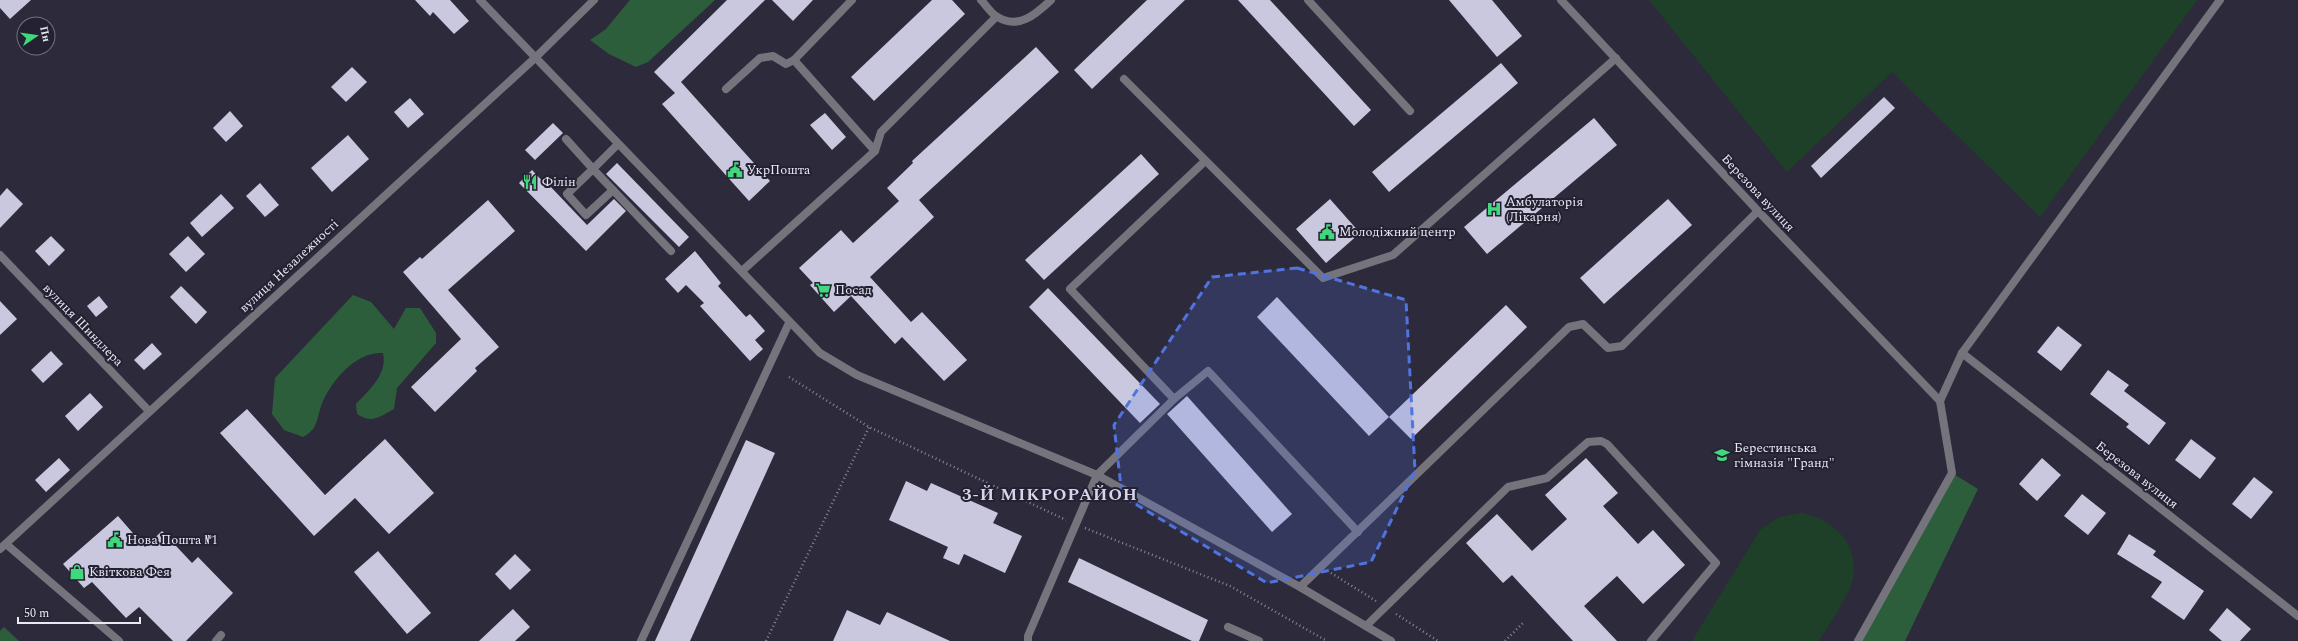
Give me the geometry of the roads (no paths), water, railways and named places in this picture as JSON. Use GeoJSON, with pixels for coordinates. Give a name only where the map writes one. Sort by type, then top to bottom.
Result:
{"type":"FeatureCollection","features":[{"type":"Feature","properties":{"kind":"street"},"geometry":{"type":"LineString","coordinates":[[480,0],[534,58],[742,271],[789,323],[820,353],[857,375],[1097,475],[1392,641]]}},
{"type":"Feature","properties":{"kind":"street","name":"вулиця Незалежності"},"geometry":{"type":"LineString","coordinates":[[3,546],[534,58],[594,0]]}},
{"type":"Feature","properties":{"kind":"street"},"geometry":{"type":"LineString","coordinates":[[726,88],[760,58],[773,56],[786,64],[794,60],[852,0]]}},
{"type":"Feature","properties":{"kind":"street"},"geometry":{"type":"LineString","coordinates":[[981,0],[996,17],[1011,21],[1023,21],[1032,18],[1051,0]]}},
{"type":"Feature","properties":{"kind":"street"},"geometry":{"type":"LineString","coordinates":[[1308,0],[1410,111]]}},
{"type":"Feature","properties":{"kind":"street","name":"Березова вулиця"},"geometry":{"type":"LineString","coordinates":[[1561,0],[1758,211],[1940,401]]}},
{"type":"Feature","properties":{"kind":"street"},"geometry":{"type":"LineString","coordinates":[[1858,641],[1952,474],[1940,401],[1962,353],[2220,0]]}},
{"type":"Feature","properties":{"kind":"street"},"geometry":{"type":"LineString","coordinates":[[742,271],[875,151],[881,132],[996,17]]}},
{"type":"Feature","properties":{"kind":"street"},"geometry":{"type":"LineString","coordinates":[[1124,79],[1324,278],[1393,255],[1616,58]]}},
{"type":"Feature","properties":{"kind":"street"},"geometry":{"type":"LineString","coordinates":[[794,60],[875,151]]}},
{"type":"Feature","properties":{"kind":"street"},"geometry":{"type":"LineString","coordinates":[[566,139],[671,251]]}},
{"type":"Feature","properties":{"kind":"street"},"geometry":{"type":"LineString","coordinates":[[613,190],[586,215],[567,194],[618,144]]}},
{"type":"Feature","properties":{"kind":"street"},"geometry":{"type":"LineString","coordinates":[[1174,399],[1070,289],[1206,161]]}},
{"type":"Feature","properties":{"kind":"street"},"geometry":{"type":"LineString","coordinates":[[1300,588],[1569,327],[1583,324],[1608,348],[1622,346],[1758,211]]}},
{"type":"Feature","properties":{"kind":"street","name":"вулиця Шиндлера"},"geometry":{"type":"LineString","coordinates":[[0,255],[149,411]]}},
{"type":"Feature","properties":{"kind":"street"},"geometry":{"type":"LineString","coordinates":[[641,641],[789,323]]}},
{"type":"Feature","properties":{"kind":"street","name":"Березова вулиця"},"geometry":{"type":"LineString","coordinates":[[1962,353],[2298,616]]}},
{"type":"Feature","properties":{"kind":"street"},"geometry":{"type":"LineString","coordinates":[[1028,641],[1028,636],[1074,524],[1097,475],[1174,399],[1208,371],[1358,532]]}},
{"type":"Feature","properties":{"kind":"street"},"geometry":{"type":"LineString","coordinates":[[1366,626],[1508,487],[1544,480],[1583,445],[1595,440],[1607,444],[1716,563],[1650,641]]}},
{"type":"Feature","properties":{"kind":"street"},"geometry":{"type":"LineString","coordinates":[[3,546],[119,641]]}},
{"type":"Feature","properties":{"kind":"street"},"geometry":{"type":"LineString","coordinates":[[1228,627],[1259,641]]}},
{"type":"Feature","properties":{"kind":"place","name":"УкрПошта"},"geometry":{"type":"Point","coordinates":[735,170]}},
{"type":"Feature","properties":{"kind":"place","name":"Філін"},"geometry":{"type":"Point","coordinates":[530,182]}},
{"type":"Feature","properties":{"kind":"place","name":"Амбулаторія (Лікарня)"},"geometry":{"type":"Point","coordinates":[1494,209]}},
{"type":"Feature","properties":{"kind":"place","name":"Молодіжний центр"},"geometry":{"type":"Point","coordinates":[1327,232]}},
{"type":"Feature","properties":{"kind":"place","name":"Посад"},"geometry":{"type":"Point","coordinates":[823,290]}},
{"type":"Feature","properties":{"kind":"place","name":"Берестинська гімназія \"Гранд\""},"geometry":{"type":"Point","coordinates":[1722,455]}},
{"type":"Feature","properties":{"kind":"place","name":"Нова Пошта №1"},"geometry":{"type":"Point","coordinates":[115,540]}},
{"type":"Feature","properties":{"kind":"place","name":"Квіткова Фея"},"geometry":{"type":"Point","coordinates":[77,572]}},
{"type":"Feature","properties":{"kind":"district","name":"3-Й МІКРОРАЙОН"},"geometry":{"type":"Point","coordinates":[1050,495]}}]}
